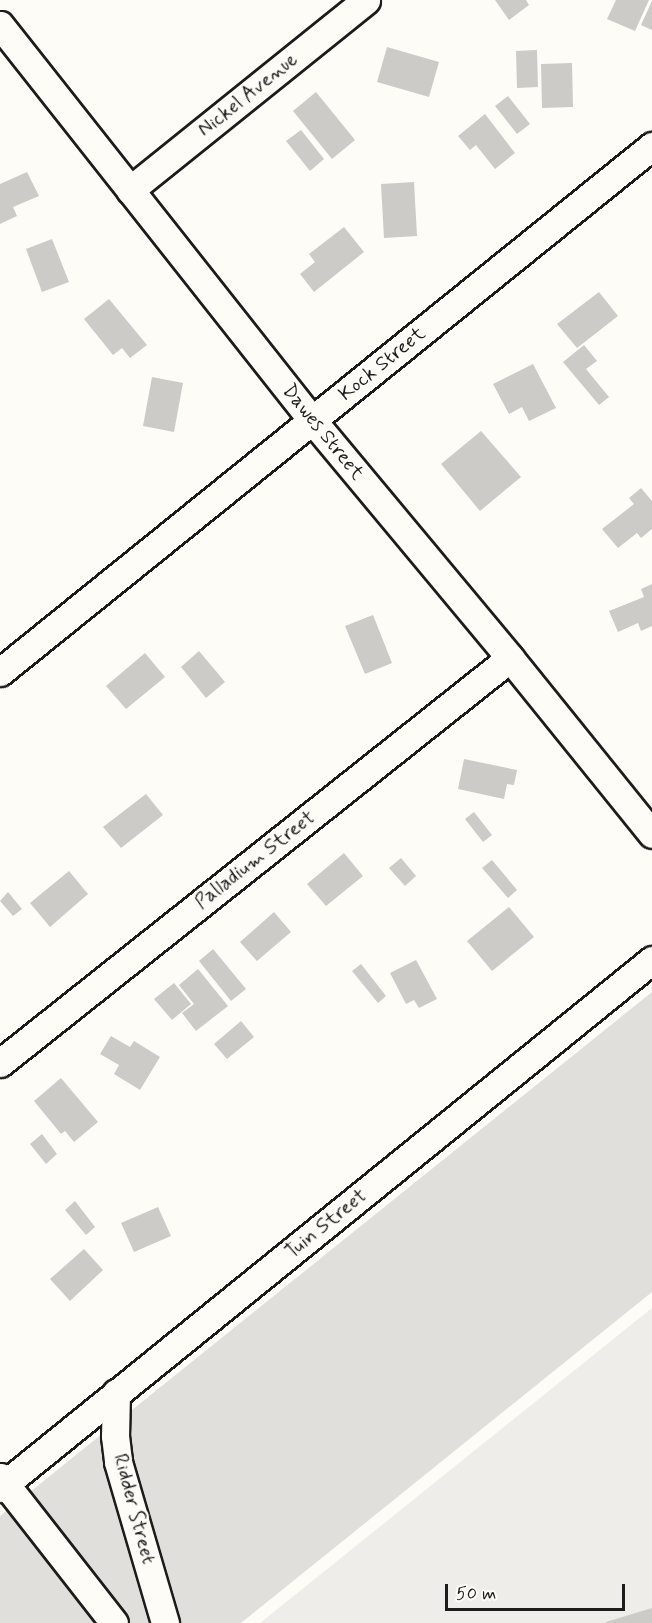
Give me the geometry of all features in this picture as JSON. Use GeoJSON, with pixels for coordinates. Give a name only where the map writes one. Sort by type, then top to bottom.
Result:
{"type":"FeatureCollection","features":[{"type":"Feature","properties":{"kind":"street","name":"Nickel Avenue"},"geometry":{"type":"LineString","coordinates":[[130,190],[366,0]]}},
{"type":"Feature","properties":{"kind":"street","name":"Dawes Street"},"geometry":{"type":"LineString","coordinates":[[0,25],[312,420],[510,658],[652,834]]}},
{"type":"Feature","properties":{"kind":"street","name":"Kock Street"},"geometry":{"type":"LineString","coordinates":[[0,672],[652,146]]}},
{"type":"Feature","properties":{"kind":"street","name":"Palladium Street"},"geometry":{"type":"LineString","coordinates":[[0,1063],[510,658]]}},
{"type":"Feature","properties":{"kind":"street","name":"Tuin Street"},"geometry":{"type":"LineString","coordinates":[[2,1483],[652,960]]}},
{"type":"Feature","properties":{"kind":"street","name":"Ridder Street"},"geometry":{"type":"LineString","coordinates":[[116,1393],[115,1436],[118,1462],[165,1623]]}},
{"type":"Feature","properties":{"kind":"street"},"geometry":{"type":"LineString","coordinates":[[2,1483],[114,1623]]}},
{"type":"Feature","properties":{"kind":"shaded area"},"geometry":{"type":"Polygon","coordinates":[[[652,992],[652,1292],[241,1623],[0,1623],[0,1516],[652,992]]]}},
{"type":"Feature","properties":{"kind":"shaded area"},"geometry":{"type":"Polygon","coordinates":[[[652,1308],[652,1623],[260,1623],[652,1308]]]}},
{"type":"Feature","properties":{"kind":"building"},"geometry":{"type":"Polygon","coordinates":[[[495,0],[526,0],[529,5],[509,20],[495,0]]]}},
{"type":"Feature","properties":{"kind":"building"},"geometry":{"type":"Polygon","coordinates":[[[616,0],[649,0],[635,31],[607,19],[616,0]]]}},
{"type":"Feature","properties":{"kind":"building"},"geometry":{"type":"Polygon","coordinates":[[[652,1],[652,30],[641,25],[652,1]]]}},
{"type":"Feature","properties":{"kind":"building"},"geometry":{"type":"Polygon","coordinates":[[[387,47],[439,62],[429,97],[377,82],[387,47]]]}},
{"type":"Feature","properties":{"kind":"building"},"geometry":{"type":"Polygon","coordinates":[[[537,50],[538,87],[517,88],[516,51],[537,50]]]}},
{"type":"Feature","properties":{"kind":"building"},"geometry":{"type":"Polygon","coordinates":[[[572,63],[573,107],[542,108],[541,64],[572,63]]]}},
{"type":"Feature","properties":{"kind":"building"},"geometry":{"type":"Polygon","coordinates":[[[316,92],[355,140],[332,159],[293,111],[316,92]]]}},
{"type":"Feature","properties":{"kind":"building"},"geometry":{"type":"Polygon","coordinates":[[[508,96],[530,124],[517,134],[495,106],[508,96]]]}},
{"type":"Feature","properties":{"kind":"building"},"geometry":{"type":"Polygon","coordinates":[[[485,114],[515,153],[495,169],[476,145],[470,150],[458,136],[485,114]]]}},
{"type":"Feature","properties":{"kind":"building"},"geometry":{"type":"Polygon","coordinates":[[[301,130],[324,159],[310,171],[286,141],[301,130]]]}},
{"type":"Feature","properties":{"kind":"building"},"geometry":{"type":"Polygon","coordinates":[[[27,172],[39,196],[13,207],[17,216],[0,224],[0,184],[27,172]]]}},
{"type":"Feature","properties":{"kind":"building"},"geometry":{"type":"Polygon","coordinates":[[[414,182],[417,236],[384,238],[381,184],[414,182]]]}},
{"type":"Feature","properties":{"kind":"building"},"geometry":{"type":"Polygon","coordinates":[[[344,227],[364,252],[314,292],[300,274],[315,262],[309,254],[344,227]]]}},
{"type":"Feature","properties":{"kind":"building"},"geometry":{"type":"Polygon","coordinates":[[[52,239],[69,282],[42,292],[26,249],[52,239]]]}},
{"type":"Feature","properties":{"kind":"building"},"geometry":{"type":"Polygon","coordinates":[[[599,292],[618,316],[577,348],[557,324],[599,292]]]}},
{"type":"Feature","properties":{"kind":"building"},"geometry":{"type":"Polygon","coordinates":[[[109,299],[147,345],[130,358],[122,348],[113,355],[84,319],[109,299]]]}},
{"type":"Feature","properties":{"kind":"building"},"geometry":{"type":"Polygon","coordinates":[[[584,345],[597,361],[586,369],[609,397],[599,405],[563,362],[584,345]]]}},
{"type":"Feature","properties":{"kind":"building"},"geometry":{"type":"Polygon","coordinates":[[[533,364],[556,408],[529,421],[522,407],[509,414],[493,384],[533,364]]]}},
{"type":"Feature","properties":{"kind":"building"},"geometry":{"type":"Polygon","coordinates":[[[152,377],[183,383],[174,432],[143,426],[152,377]]]}},
{"type":"Feature","properties":{"kind":"building"},"geometry":{"type":"Polygon","coordinates":[[[481,431],[521,477],[480,511],[441,464],[481,431]]]}},
{"type":"Feature","properties":{"kind":"building"},"geometry":{"type":"Polygon","coordinates":[[[641,488],[652,501],[652,529],[641,538],[637,533],[618,548],[602,529],[634,504],[629,498],[641,488]]]}},
{"type":"Feature","properties":{"kind":"building"},"geometry":{"type":"Polygon","coordinates":[[[652,584],[652,626],[641,631],[638,623],[618,632],[609,611],[644,597],[641,589],[652,584]]]}},
{"type":"Feature","properties":{"kind":"building"},"geometry":{"type":"Polygon","coordinates":[[[373,615],[392,663],[365,674],[345,626],[373,615]]]}},
{"type":"Feature","properties":{"kind":"building"},"geometry":{"type":"Polygon","coordinates":[[[199,651],[225,682],[206,698],[181,667],[199,651]]]}},
{"type":"Feature","properties":{"kind":"building"},"geometry":{"type":"Polygon","coordinates":[[[145,653],[165,677],[126,709],[106,686],[145,653]]]}},
{"type":"Feature","properties":{"kind":"building"},"geometry":{"type":"Polygon","coordinates":[[[464,759],[517,770],[514,785],[507,784],[504,799],[458,789],[464,759]]]}},
{"type":"Feature","properties":{"kind":"building"},"geometry":{"type":"Polygon","coordinates":[[[146,794],[163,815],[121,848],[103,827],[146,794]]]}},
{"type":"Feature","properties":{"kind":"building"},"geometry":{"type":"Polygon","coordinates":[[[474,812],[492,835],[483,842],[465,819],[474,812]]]}},
{"type":"Feature","properties":{"kind":"building"},"geometry":{"type":"Polygon","coordinates":[[[344,853],[363,876],[326,906],[307,884],[344,853]]]}},
{"type":"Feature","properties":{"kind":"building"},"geometry":{"type":"Polygon","coordinates":[[[401,858],[416,876],[405,886],[389,868],[401,858]]]}},
{"type":"Feature","properties":{"kind":"building"},"geometry":{"type":"Polygon","coordinates":[[[492,860],[517,890],[508,898],[482,868],[492,860]]]}},
{"type":"Feature","properties":{"kind":"building"},"geometry":{"type":"Polygon","coordinates":[[[69,871],[88,894],[50,927],[30,903],[69,871]]]}},
{"type":"Feature","properties":{"kind":"building"},"geometry":{"type":"Polygon","coordinates":[[[8,892],[22,909],[13,916],[0,901],[8,892]]]}},
{"type":"Feature","properties":{"kind":"building"},"geometry":{"type":"Polygon","coordinates":[[[509,907],[534,937],[492,971],[467,941],[509,907]]]}},
{"type":"Feature","properties":{"kind":"building"},"geometry":{"type":"Polygon","coordinates":[[[274,912],[291,932],[257,961],[240,942],[274,912]]]}},
{"type":"Feature","properties":{"kind":"building"},"geometry":{"type":"Polygon","coordinates":[[[213,949],[246,989],[231,1001],[199,961],[213,949]]]}},
{"type":"Feature","properties":{"kind":"building"},"geometry":{"type":"Polygon","coordinates":[[[416,960],[437,999],[419,1008],[414,1000],[406,1004],[390,973],[416,960]]]}},
{"type":"Feature","properties":{"kind":"building"},"geometry":{"type":"Polygon","coordinates":[[[361,964],[386,996],[378,1003],[352,971],[361,964]]]}},
{"type":"Feature","properties":{"kind":"building"},"geometry":{"type":"Polygon","coordinates":[[[198,969],[228,1006],[196,1031],[182,1013],[194,1004],[179,985],[198,969]]]}},
{"type":"Feature","properties":{"kind":"building"},"geometry":{"type":"Polygon","coordinates":[[[174,983],[191,1004],[172,1020],[154,999],[174,983]]]}},
{"type":"Feature","properties":{"kind":"building"},"geometry":{"type":"Polygon","coordinates":[[[241,1021],[254,1037],[227,1059],[214,1044],[241,1021]]]}},
{"type":"Feature","properties":{"kind":"building"},"geometry":{"type":"Polygon","coordinates":[[[111,1036],[130,1047],[134,1041],[160,1057],[140,1090],[114,1074],[119,1065],[100,1054],[111,1036]]]}},
{"type":"Feature","properties":{"kind":"building"},"geometry":{"type":"Polygon","coordinates":[[[61,1078],[98,1122],[74,1142],[65,1131],[61,1134],[34,1101],[61,1078]]]}},
{"type":"Feature","properties":{"kind":"building"},"geometry":{"type":"Polygon","coordinates":[[[42,1134],[57,1154],[46,1164],[30,1144],[42,1134]]]}},
{"type":"Feature","properties":{"kind":"building"},"geometry":{"type":"Polygon","coordinates":[[[75,1201],[95,1227],[86,1235],[65,1210],[75,1201]]]}},
{"type":"Feature","properties":{"kind":"building"},"geometry":{"type":"Polygon","coordinates":[[[158,1207],[171,1236],[134,1252],[121,1223],[158,1207]]]}},
{"type":"Feature","properties":{"kind":"building"},"geometry":{"type":"Polygon","coordinates":[[[84,1249],[103,1270],[70,1301],[50,1279],[84,1249]]]}},
{"type":"Feature","properties":{"kind":"building"},"geometry":{"type":"Polygon","coordinates":[[[652,1608],[652,1623],[606,1623],[606,1622],[652,1608]]]}}]}
